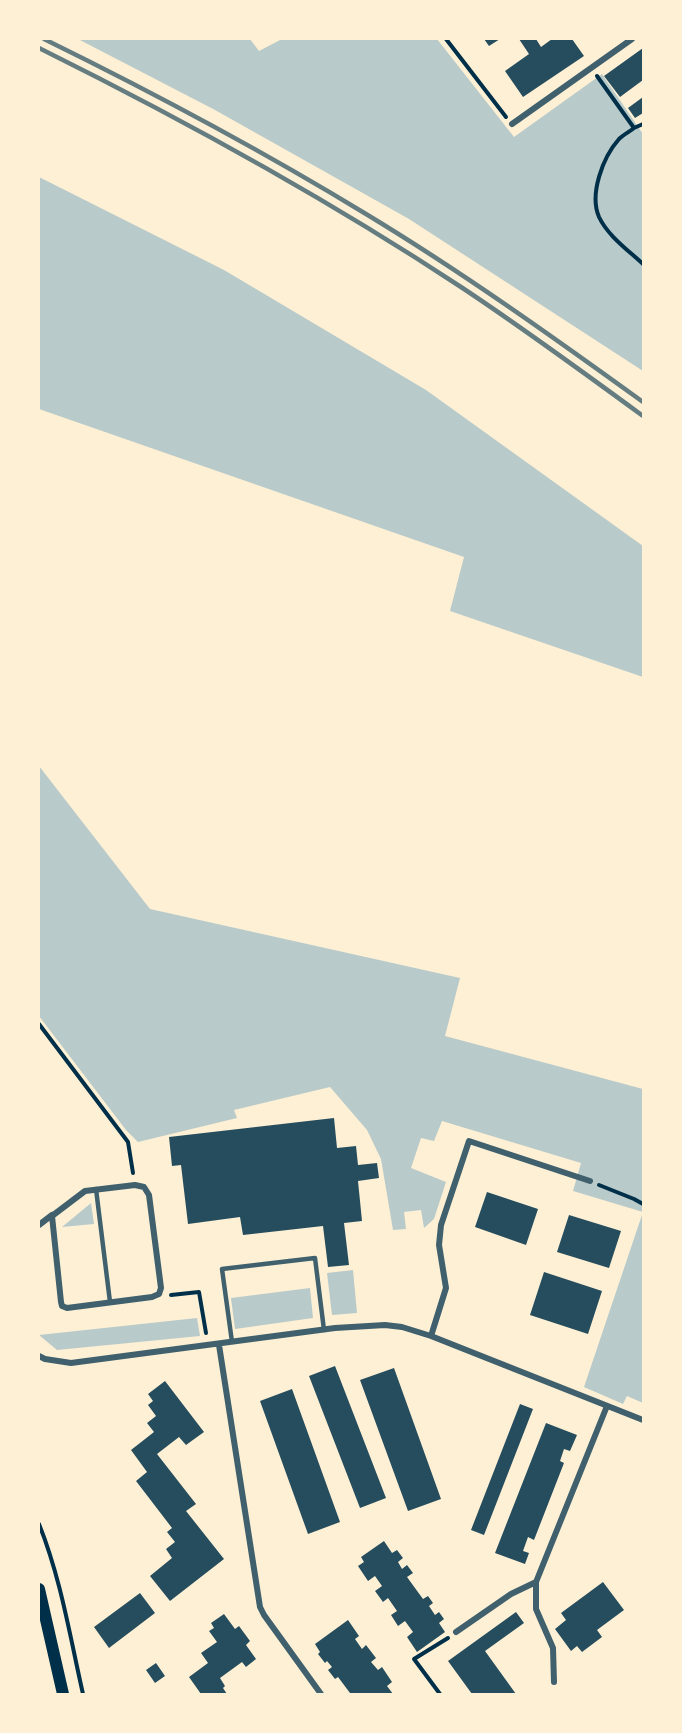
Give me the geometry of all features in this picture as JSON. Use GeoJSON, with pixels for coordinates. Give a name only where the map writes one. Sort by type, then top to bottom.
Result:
{"type":"FeatureCollection","features":[{"type":"Feature","properties":{"kind":"main road"},"geometry":{"type":"LineString","coordinates":[[39,1589],[63,1694]]}},
{"type":"Feature","properties":{"kind":"street"},"geometry":{"type":"LineString","coordinates":[[512,124],[592,68],[624,41],[632,39]]}},
{"type":"Feature","properties":{"kind":"street"},"geometry":{"type":"LineString","coordinates":[[431,1335],[446,1288],[439,1245],[441,1225],[469,1141],[590,1181]]}},
{"type":"Feature","properties":{"kind":"street"},"geometry":{"type":"LineString","coordinates":[[39,1225],[78,1195],[85,1191],[135,1185],[144,1187],[149,1195],[161,1288],[159,1294],[152,1297],[67,1308],[61,1305],[52,1220],[55,1213]]}},
{"type":"Feature","properties":{"kind":"street"},"geometry":{"type":"LineString","coordinates":[[39,1356],[71,1364],[324,1330],[385,1325],[431,1335],[643,1420]]}},
{"type":"Feature","properties":{"kind":"street"},"geometry":{"type":"LineString","coordinates":[[219,1344],[260,1607],[321,1694]]}},
{"type":"Feature","properties":{"kind":"street"},"geometry":{"type":"LineString","coordinates":[[554,1682],[553,1648],[536,1609],[536,1582],[607,1406]]}},
{"type":"Feature","properties":{"kind":"street"},"geometry":{"type":"LineString","coordinates":[[456,1632],[511,1594],[536,1582]]}},
{"type":"Feature","properties":{"kind":"lane"},"geometry":{"type":"LineString","coordinates":[[96,1189],[110,1302]]}},
{"type":"Feature","properties":{"kind":"lane"},"geometry":{"type":"LineString","coordinates":[[232,1342],[222,1269],[315,1258],[324,1330]]}},
{"type":"Feature","properties":{"kind":"path"},"geometry":{"type":"LineString","coordinates":[[446,39],[512,124]]}},
{"type":"Feature","properties":{"kind":"path"},"geometry":{"type":"LineString","coordinates":[[592,68],[634,128]]}},
{"type":"Feature","properties":{"kind":"path"},"geometry":{"type":"LineString","coordinates":[[643,124],[620,138],[611,149],[602,167],[596,190],[598,216],[611,235],[643,264]]}},
{"type":"Feature","properties":{"kind":"path"},"geometry":{"type":"LineString","coordinates":[[39,1024],[128,1142],[135,1185]]}},
{"type":"Feature","properties":{"kind":"path"},"geometry":{"type":"LineString","coordinates":[[590,1181],[634,1198],[643,1204]]}},
{"type":"Feature","properties":{"kind":"path"},"geometry":{"type":"LineString","coordinates":[[152,1297],[199,1292],[207,1346]]}},
{"type":"Feature","properties":{"kind":"path"},"geometry":{"type":"LineString","coordinates":[[39,1524],[59,1585],[83,1694]]}},
{"type":"Feature","properties":{"kind":"path"},"geometry":{"type":"LineString","coordinates":[[440,1694],[414,1659],[456,1632]]}},
{"type":"Feature","properties":{"kind":"shaded area"},"geometry":{"type":"Polygon","coordinates":[[[78,39],[250,39],[259,51],[282,39],[437,39],[514,137],[602,74],[643,134],[643,371],[409,219],[215,110],[78,39]]]}},
{"type":"Feature","properties":{"kind":"shaded area"},"geometry":{"type":"Polygon","coordinates":[[[39,177],[224,270],[426,390],[643,546],[643,677],[450,611],[464,557],[39,409],[39,177]]]}},
{"type":"Feature","properties":{"kind":"shaded area"},"geometry":{"type":"Polygon","coordinates":[[[39,766],[150,909],[460,978],[445,1036],[643,1089],[643,1212],[573,1191],[581,1163],[442,1121],[434,1141],[421,1138],[411,1168],[446,1182],[434,1219],[424,1228],[421,1210],[404,1212],[406,1229],[393,1230],[381,1159],[367,1130],[330,1087],[234,1110],[237,1118],[138,1142],[126,1130],[39,1016],[39,766]]]}},
{"type":"Feature","properties":{"kind":"shaded area"},"geometry":{"type":"Polygon","coordinates":[[[91,1203],[94,1224],[62,1227],[91,1203]]]}},
{"type":"Feature","properties":{"kind":"shaded area"},"geometry":{"type":"Polygon","coordinates":[[[643,1212],[643,1403],[627,1396],[623,1404],[584,1387],[643,1212]]]}},
{"type":"Feature","properties":{"kind":"shaded area"},"geometry":{"type":"Polygon","coordinates":[[[353,1270],[357,1313],[332,1315],[327,1273],[353,1270]]]}},
{"type":"Feature","properties":{"kind":"shaded area"},"geometry":{"type":"Polygon","coordinates":[[[310,1288],[313,1318],[235,1329],[231,1298],[310,1288]]]}},
{"type":"Feature","properties":{"kind":"shaded area"},"geometry":{"type":"Polygon","coordinates":[[[197,1318],[200,1336],[57,1350],[39,1335],[197,1318]]]}},
{"type":"Feature","properties":{"kind":"building"},"geometry":{"type":"Polygon","coordinates":[[[484,39],[500,39],[489,46],[484,39]]]}},
{"type":"Feature","properties":{"kind":"building"},"geometry":{"type":"Polygon","coordinates":[[[519,39],[536,39],[541,47],[552,39],[572,39],[584,56],[523,97],[505,71],[529,54],[519,39]]]}},
{"type":"Feature","properties":{"kind":"building"},"geometry":{"type":"Polygon","coordinates":[[[643,48],[643,80],[620,97],[604,76],[643,48]]]}},
{"type":"Feature","properties":{"kind":"building"},"geometry":{"type":"Polygon","coordinates":[[[643,97],[643,113],[635,118],[628,108],[643,97]]]}},
{"type":"Feature","properties":{"kind":"building"},"geometry":{"type":"Polygon","coordinates":[[[334,1118],[337,1148],[356,1146],[358,1165],[377,1163],[379,1178],[358,1181],[362,1221],[344,1223],[349,1265],[328,1267],[323,1226],[243,1235],[240,1217],[188,1224],[181,1165],[172,1166],[169,1137],[334,1118]]]}},
{"type":"Feature","properties":{"kind":"building"},"geometry":{"type":"Polygon","coordinates":[[[487,1192],[538,1209],[526,1245],[475,1227],[487,1192]]]}},
{"type":"Feature","properties":{"kind":"building"},"geometry":{"type":"Polygon","coordinates":[[[569,1215],[621,1231],[609,1268],[557,1252],[569,1215]]]}},
{"type":"Feature","properties":{"kind":"building"},"geometry":{"type":"Polygon","coordinates":[[[544,1272],[602,1291],[588,1334],[530,1315],[544,1272]]]}},
{"type":"Feature","properties":{"kind":"building"},"geometry":{"type":"Polygon","coordinates":[[[335,1366],[386,1498],[360,1508],[309,1376],[335,1366]]]}},
{"type":"Feature","properties":{"kind":"building"},"geometry":{"type":"Polygon","coordinates":[[[394,1368],[441,1499],[408,1511],[360,1380],[394,1368]]]}},
{"type":"Feature","properties":{"kind":"building"},"geometry":{"type":"Polygon","coordinates":[[[165,1381],[204,1432],[186,1445],[179,1437],[157,1454],[196,1504],[186,1511],[224,1559],[170,1601],[150,1576],[172,1558],[166,1549],[175,1542],[167,1532],[172,1528],[136,1481],[147,1472],[131,1450],[154,1432],[147,1423],[156,1416],[148,1405],[153,1401],[148,1394],[165,1381]]]}},
{"type":"Feature","properties":{"kind":"building"},"geometry":{"type":"Polygon","coordinates":[[[292,1389],[340,1522],[308,1534],[260,1401],[292,1389]]]}},
{"type":"Feature","properties":{"kind":"building"},"geometry":{"type":"Polygon","coordinates":[[[520,1404],[533,1409],[484,1535],[471,1530],[520,1404]]]}},
{"type":"Feature","properties":{"kind":"building"},"geometry":{"type":"Polygon","coordinates":[[[546,1423],[577,1435],[570,1451],[564,1449],[560,1461],[564,1463],[534,1540],[528,1537],[523,1551],[529,1553],[525,1564],[495,1553],[546,1423]]]}},
{"type":"Feature","properties":{"kind":"building"},"geometry":{"type":"Polygon","coordinates":[[[384,1541],[392,1553],[397,1550],[403,1558],[398,1562],[402,1569],[407,1565],[413,1573],[407,1577],[423,1599],[428,1596],[433,1603],[429,1606],[435,1615],[439,1612],[444,1619],[439,1623],[445,1632],[417,1652],[407,1637],[413,1632],[405,1621],[398,1626],[391,1615],[397,1611],[388,1598],[383,1602],[375,1591],[382,1586],[375,1576],[368,1581],[358,1566],[364,1562],[361,1557],[384,1541]]]}},
{"type":"Feature","properties":{"kind":"building"},"geometry":{"type":"Polygon","coordinates":[[[603,1582],[624,1610],[597,1630],[602,1637],[582,1652],[577,1646],[571,1651],[555,1629],[566,1620],[561,1613],[603,1582]]]}},
{"type":"Feature","properties":{"kind":"building"},"geometry":{"type":"Polygon","coordinates":[[[140,1593],[155,1613],[109,1648],[94,1627],[140,1593]]]}},
{"type":"Feature","properties":{"kind":"building"},"geometry":{"type":"Polygon","coordinates":[[[516,1612],[524,1623],[485,1651],[516,1694],[472,1694],[448,1661],[516,1612]]]}},
{"type":"Feature","properties":{"kind":"building"},"geometry":{"type":"Polygon","coordinates":[[[224,1614],[235,1629],[239,1626],[250,1641],[246,1645],[256,1659],[246,1667],[242,1662],[220,1678],[227,1694],[201,1694],[189,1677],[208,1663],[201,1653],[217,1642],[209,1631],[214,1628],[211,1623],[224,1614]]]}},
{"type":"Feature","properties":{"kind":"building"},"geometry":{"type":"Polygon","coordinates":[[[348,1620],[359,1636],[355,1639],[362,1649],[366,1645],[376,1658],[371,1662],[378,1670],[382,1667],[392,1682],[387,1686],[393,1694],[348,1694],[350,1693],[338,1677],[335,1679],[328,1670],[332,1667],[327,1661],[325,1663],[318,1654],[320,1652],[315,1644],[348,1620]]]}},
{"type":"Feature","properties":{"kind":"building"},"geometry":{"type":"Polygon","coordinates":[[[156,1663],[165,1676],[155,1683],[146,1670],[156,1663]]]}},
{"type":"Feature","properties":{"kind":"railway"},"geometry":{"type":"LineString","coordinates":[[44,39],[207,123],[366,214],[472,282],[643,402]]}},
{"type":"Feature","properties":{"kind":"railway"},"geometry":{"type":"LineString","coordinates":[[39,48],[201,132],[358,222],[484,303],[643,416]]}}]}
